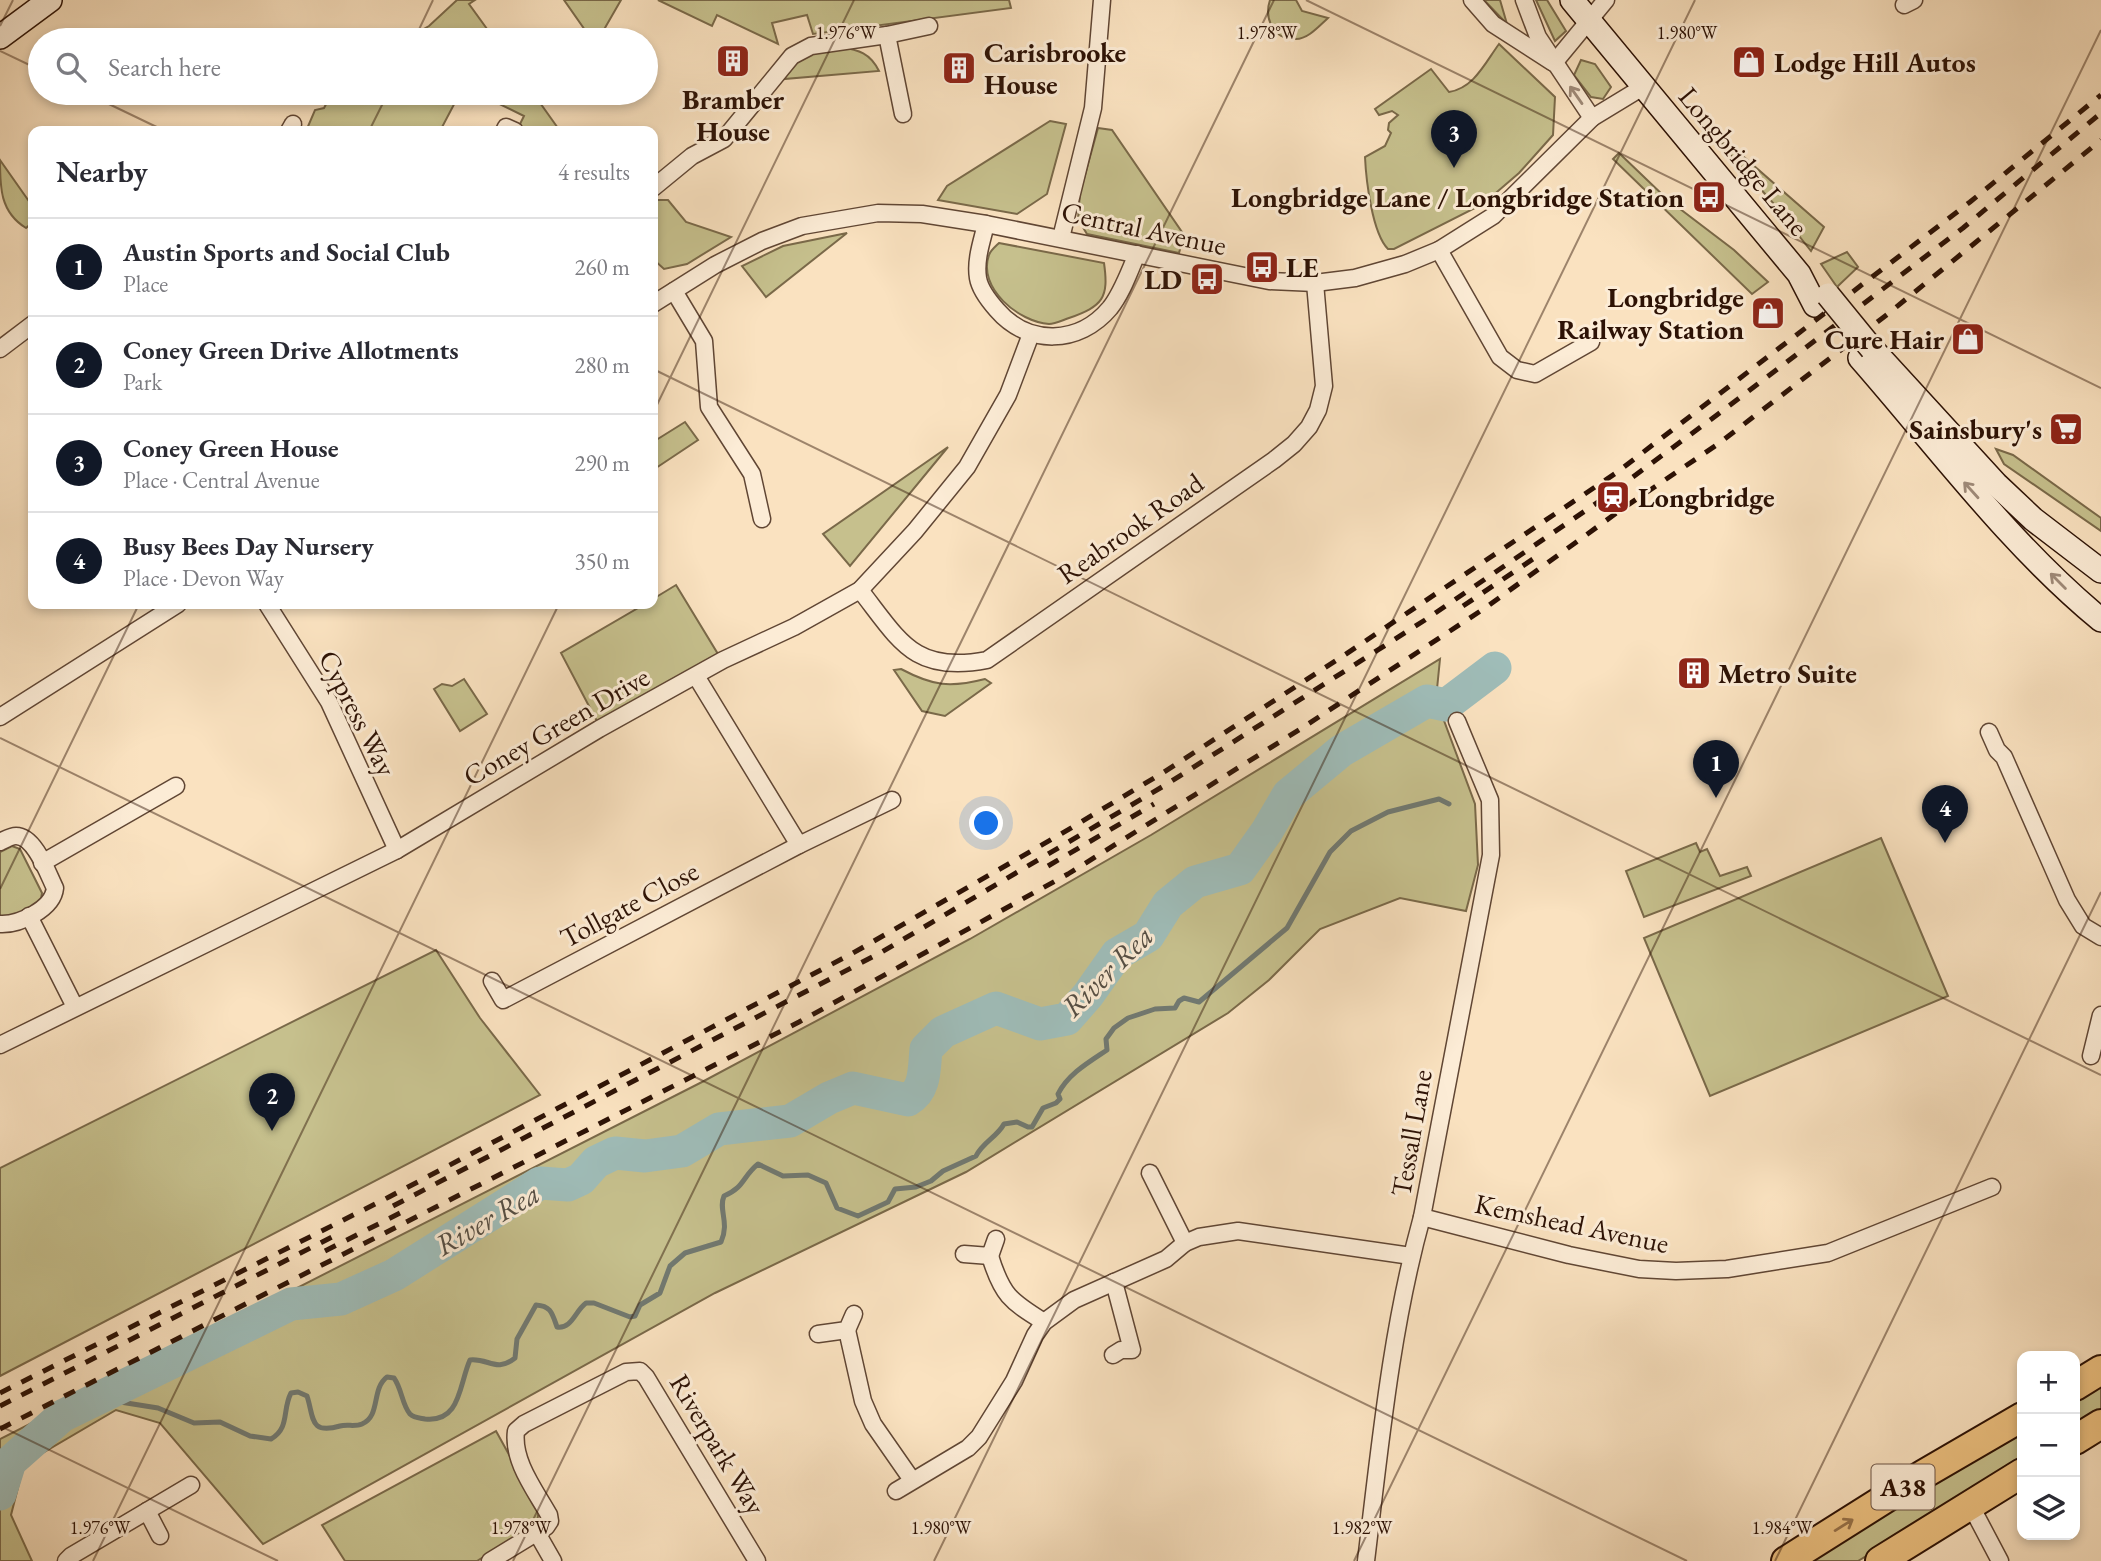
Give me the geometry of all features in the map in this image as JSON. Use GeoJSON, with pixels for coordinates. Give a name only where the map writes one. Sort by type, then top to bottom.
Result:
{"type":"FeatureCollection","features":[{"type":"Feature","properties":{"kind":"highway"},"geometry":{"type":"LineString","coordinates":[[2080,1383],[2101,1370]]}},
{"type":"Feature","properties":{"kind":"highway","name":"A38"},"geometry":{"type":"LineString","coordinates":[[1786,1561],[1924,1474],[2017,1420]]}},
{"type":"Feature","properties":{"kind":"highway"},"geometry":{"type":"LineString","coordinates":[[2080,1437],[2101,1424]]}},
{"type":"Feature","properties":{"kind":"highway","name":"A38"},"geometry":{"type":"LineString","coordinates":[[1880,1561],[2017,1476]]}},
{"type":"Feature","properties":{"kind":"street"},"geometry":{"type":"LineString","coordinates":[[0,37],[50,0]]}},
{"type":"Feature","properties":{"kind":"street"},"geometry":{"type":"LineString","coordinates":[[1061,238],[1093,108],[1102,0]]}},
{"type":"Feature","properties":{"kind":"street"},"geometry":{"type":"LineString","coordinates":[[1472,0],[1493,24],[1554,63]]}},
{"type":"Feature","properties":{"kind":"street"},"geometry":{"type":"LineString","coordinates":[[1524,0],[1538,37],[1592,118]]}},
{"type":"Feature","properties":{"kind":"street","name":"Longbridge Lane"},"geometry":{"type":"LineString","coordinates":[[1572,0],[1866,353],[1965,482],[2017,540],[2080,603],[2101,620]]}},
{"type":"Feature","properties":{"kind":"street"},"geometry":{"type":"LineString","coordinates":[[1554,63],[1606,0]]}},
{"type":"Feature","properties":{"kind":"street"},"geometry":{"type":"LineString","coordinates":[[658,184],[692,156],[724,139],[792,56],[811,46],[929,26]]}},
{"type":"Feature","properties":{"kind":"street"},"geometry":{"type":"LineString","coordinates":[[887,35],[903,114]]}},
{"type":"Feature","properties":{"kind":"street","name":"Longbridge Lane"},"geometry":{"type":"LineString","coordinates":[[1592,118],[1643,87]]}},
{"type":"Feature","properties":{"kind":"street","name":"Central Avenue"},"geometry":{"type":"LineString","coordinates":[[658,300],[715,265],[762,241],[802,226],[878,213],[922,214],[986,224],[1269,281],[1315,283],[1356,278],[1405,264],[1439,250],[1493,216],[1592,118]]}},
{"type":"Feature","properties":{"kind":"street"},"geometry":{"type":"LineString","coordinates":[[986,224],[978,260],[978,278],[985,297],[1008,323],[1031,334],[1050,338],[1068,335],[1094,322],[1110,308],[1136,254]]}},
{"type":"Feature","properties":{"kind":"street"},"geometry":{"type":"LineString","coordinates":[[1439,250],[1500,357],[1517,370],[1535,374],[1591,342]]}},
{"type":"Feature","properties":{"kind":"street","name":"Reabrook Road"},"geometry":{"type":"LineString","coordinates":[[860,590],[913,653],[938,662],[961,665],[987,660],[1273,460],[1309,428],[1318,410],[1324,386],[1315,283]]}},
{"type":"Feature","properties":{"kind":"street"},"geometry":{"type":"LineString","coordinates":[[674,291],[704,341],[709,407],[752,474],[762,519]]}},
{"type":"Feature","properties":{"kind":"street"},"geometry":{"type":"LineString","coordinates":[[0,349],[28,328]]}},
{"type":"Feature","properties":{"kind":"street","name":"Coney Green Drive"},"geometry":{"type":"LineString","coordinates":[[0,1045],[397,850],[599,729],[723,660],[794,627],[860,590],[915,531],[967,467],[1008,395],[1031,334]]}},
{"type":"Feature","properties":{"kind":"street","name":"Longbridge Lane"},"geometry":{"type":"LineString","coordinates":[[1866,353],[2033,519],[2101,571]]}},
{"type":"Feature","properties":{"kind":"street","name":"Longbridge Lane"},"geometry":{"type":"LineString","coordinates":[[1996,484],[2028,526],[2101,590]]}},
{"type":"Feature","properties":{"kind":"street"},"geometry":{"type":"LineString","coordinates":[[0,717],[170,609]]}},
{"type":"Feature","properties":{"kind":"street","name":"Cypress Way"},"geometry":{"type":"LineString","coordinates":[[270,609],[329,702],[397,850]]}},
{"type":"Feature","properties":{"kind":"street"},"geometry":{"type":"LineString","coordinates":[[696,676],[799,845]]}},
{"type":"Feature","properties":{"kind":"street","name":"Tessall Lane"},"geometry":{"type":"LineString","coordinates":[[1366,1561],[1386,1397],[1411,1256],[1422,1217],[1491,855],[1490,800],[1457,721]]}},
{"type":"Feature","properties":{"kind":"street"},"geometry":{"type":"LineString","coordinates":[[1989,733],[1997,750],[2004,757],[2067,900],[2083,926],[2101,937]]}},
{"type":"Feature","properties":{"kind":"street"},"geometry":{"type":"LineString","coordinates":[[42,863],[176,786]]}},
{"type":"Feature","properties":{"kind":"street","name":"Tollgate Close"},"geometry":{"type":"LineString","coordinates":[[492,981],[503,1000],[799,845],[892,800]]}},
{"type":"Feature","properties":{"kind":"street"},"geometry":{"type":"LineString","coordinates":[[0,842],[15,836],[32,844],[55,888],[50,902],[29,916],[0,924]]}},
{"type":"Feature","properties":{"kind":"street"},"geometry":{"type":"LineString","coordinates":[[29,916],[75,1007]]}},
{"type":"Feature","properties":{"kind":"street"},"geometry":{"type":"LineString","coordinates":[[2091,1056],[2101,1015]]}},
{"type":"Feature","properties":{"kind":"street"},"geometry":{"type":"LineString","coordinates":[[1150,1173],[1185,1243]]}},
{"type":"Feature","properties":{"kind":"street","name":"Kemshead Avenue"},"geometry":{"type":"LineString","coordinates":[[1422,1217],[1569,1255],[1639,1269],[1676,1271],[1714,1269],[1828,1253],[1992,1187]]}},
{"type":"Feature","properties":{"kind":"street"},"geometry":{"type":"LineString","coordinates":[[896,1491],[968,1448],[979,1437],[1014,1381],[1035,1335],[1044,1322],[1074,1300],[1166,1259],[1185,1243],[1199,1237],[1238,1231],[1411,1256]]}},
{"type":"Feature","properties":{"kind":"street"},"geometry":{"type":"LineString","coordinates":[[996,1239],[990,1256],[998,1283],[1018,1306],[1044,1322]]}},
{"type":"Feature","properties":{"kind":"street"},"geometry":{"type":"LineString","coordinates":[[964,1254],[990,1256]]}},
{"type":"Feature","properties":{"kind":"street"},"geometry":{"type":"LineString","coordinates":[[1113,1355],[1121,1350],[1132,1350],[1114,1282]]}},
{"type":"Feature","properties":{"kind":"street"},"geometry":{"type":"LineString","coordinates":[[854,1314],[846,1331],[863,1401],[873,1424],[912,1480]]}},
{"type":"Feature","properties":{"kind":"street"},"geometry":{"type":"LineString","coordinates":[[818,1334],[846,1331]]}},
{"type":"Feature","properties":{"kind":"street","name":"Riverpark Way"},"geometry":{"type":"LineString","coordinates":[[537,1533],[550,1521],[549,1515],[520,1461],[516,1432],[524,1424],[626,1372],[640,1371],[757,1561]]}},
{"type":"Feature","properties":{"kind":"street"},"geometry":{"type":"LineString","coordinates":[[66,1561],[191,1485]]}},
{"type":"Feature","properties":{"kind":"street"},"geometry":{"type":"LineString","coordinates":[[1970,1506],[2000,1561]]}},
{"type":"Feature","properties":{"kind":"street"},"geometry":{"type":"LineString","coordinates":[[147,1511],[160,1536]]}},
{"type":"Feature","properties":{"kind":"street"},"geometry":{"type":"LineString","coordinates":[[490,1561],[537,1533],[553,1561]]}},
{"type":"Feature","properties":{"kind":"shaded area"},"geometry":{"type":"Polygon","coordinates":[[[457,0],[475,0],[469,4],[486,28],[425,28],[457,0]]]}},
{"type":"Feature","properties":{"kind":"shaded area"},"geometry":{"type":"Polygon","coordinates":[[[564,0],[621,0],[605,28],[584,28],[564,0]]]}},
{"type":"Feature","properties":{"kind":"shaded area"},"geometry":{"type":"Polygon","coordinates":[[[658,0],[1009,0],[1011,8],[813,34],[807,15],[772,23],[778,44],[717,15],[712,26],[658,0]]]}},
{"type":"Feature","properties":{"kind":"shaded area"},"geometry":{"type":"Polygon","coordinates":[[[1270,0],[1296,0],[1302,11],[1328,18],[1305,37],[1296,39],[1281,36],[1270,21],[1270,0]]]}},
{"type":"Feature","properties":{"kind":"shaded area"},"geometry":{"type":"Polygon","coordinates":[[[1484,0],[1500,0],[1507,24],[1484,0]]]}},
{"type":"Feature","properties":{"kind":"shaded area"},"geometry":{"type":"Polygon","coordinates":[[[1536,0],[1547,0],[1566,31],[1555,41],[1536,0]]]}},
{"type":"Feature","properties":{"kind":"shaded area"},"geometry":{"type":"Polygon","coordinates":[[[1499,44],[1555,97],[1553,135],[1519,173],[1483,204],[1394,249],[1388,249],[1374,219],[1365,157],[1385,146],[1391,133],[1388,130],[1389,123],[1398,115],[1392,111],[1379,115],[1375,109],[1431,69],[1449,92],[1458,90],[1478,74],[1499,44]]]}},
{"type":"Feature","properties":{"kind":"shaded area"},"geometry":{"type":"Polygon","coordinates":[[[840,47],[863,53],[879,71],[784,79],[801,59],[840,47]]]}},
{"type":"Feature","properties":{"kind":"shaded area"},"geometry":{"type":"Polygon","coordinates":[[[1581,60],[1595,64],[1611,87],[1603,99],[1591,97],[1574,75],[1581,60]]]}},
{"type":"Feature","properties":{"kind":"shaded area"},"geometry":{"type":"Polygon","coordinates":[[[326,105],[454,105],[443,126],[308,126],[315,110],[326,105]]]}},
{"type":"Feature","properties":{"kind":"shaded area"},"geometry":{"type":"Polygon","coordinates":[[[502,105],[542,105],[556,126],[519,126],[524,116],[502,105]]]}},
{"type":"Feature","properties":{"kind":"shaded area"},"geometry":{"type":"Polygon","coordinates":[[[1050,121],[1066,124],[1047,194],[1017,214],[938,200],[947,186],[1050,121]]]}},
{"type":"Feature","properties":{"kind":"shaded area"},"geometry":{"type":"Polygon","coordinates":[[[1098,128],[1112,130],[1184,235],[1179,253],[1087,234],[1078,219],[1080,193],[1098,128]]]}},
{"type":"Feature","properties":{"kind":"shaded area"},"geometry":{"type":"Polygon","coordinates":[[[1720,143],[1729,144],[1824,227],[1811,251],[1773,203],[1720,143]]]}},
{"type":"Feature","properties":{"kind":"shaded area"},"geometry":{"type":"Polygon","coordinates":[[[1619,153],[1667,199],[1734,250],[1768,282],[1752,294],[1613,159],[1619,153]]]}},
{"type":"Feature","properties":{"kind":"shaded area"},"geometry":{"type":"Polygon","coordinates":[[[0,160],[28,200],[26,228],[17,222],[6,207],[1,189],[0,160]]]}},
{"type":"Feature","properties":{"kind":"shaded area"},"geometry":{"type":"Polygon","coordinates":[[[658,200],[668,200],[686,222],[731,237],[687,264],[664,269],[658,264],[658,200]]]}},
{"type":"Feature","properties":{"kind":"shaded area"},"geometry":{"type":"Polygon","coordinates":[[[847,233],[766,297],[742,266],[783,246],[847,233]]]}},
{"type":"Feature","properties":{"kind":"shaded area"},"geometry":{"type":"Polygon","coordinates":[[[999,243],[1104,263],[1105,285],[1101,299],[1090,309],[1054,323],[1037,322],[1025,317],[1003,301],[989,279],[989,255],[999,243]]]}},
{"type":"Feature","properties":{"kind":"shaded area"},"geometry":{"type":"Polygon","coordinates":[[[1847,252],[1858,267],[1837,287],[1821,264],[1847,252]]]}},
{"type":"Feature","properties":{"kind":"shaded area"},"geometry":{"type":"Polygon","coordinates":[[[685,422],[698,440],[658,467],[658,439],[685,422]]]}},
{"type":"Feature","properties":{"kind":"shaded area"},"geometry":{"type":"Polygon","coordinates":[[[948,447],[850,566],[823,534],[948,447]]]}},
{"type":"Feature","properties":{"kind":"shaded area"},"geometry":{"type":"Polygon","coordinates":[[[1996,449],[2013,455],[2101,518],[2101,531],[2004,464],[1996,449]]]}},
{"type":"Feature","properties":{"kind":"shaded area"},"geometry":{"type":"Polygon","coordinates":[[[676,585],[721,659],[600,727],[561,653],[636,609],[658,609],[658,596],[676,585]]]}},
{"type":"Feature","properties":{"kind":"shaded area"},"geometry":{"type":"Polygon","coordinates":[[[1440,659],[1436,699],[1475,804],[1478,865],[1466,911],[1400,898],[1320,929],[1269,980],[1228,1013],[966,1172],[715,1293],[263,1544],[160,1423],[116,1410],[24,1464],[11,1515],[32,1561],[0,1561],[0,1439],[702,1082],[970,939],[1151,835],[1440,659]]]}},
{"type":"Feature","properties":{"kind":"shaded area"},"geometry":{"type":"Polygon","coordinates":[[[901,669],[942,684],[962,684],[985,679],[991,683],[945,716],[922,711],[894,670],[901,669]]]}},
{"type":"Feature","properties":{"kind":"shaded area"},"geometry":{"type":"Polygon","coordinates":[[[464,679],[487,714],[460,731],[434,689],[442,684],[452,686],[464,679]]]}},
{"type":"Feature","properties":{"kind":"shaded area"},"geometry":{"type":"Polygon","coordinates":[[[1881,838],[1948,996],[1710,1096],[1644,938],[1881,838]]]}},
{"type":"Feature","properties":{"kind":"shaded area"},"geometry":{"type":"Polygon","coordinates":[[[1696,843],[1700,852],[1707,849],[1720,876],[1747,867],[1751,876],[1644,917],[1626,871],[1696,843]]]}},
{"type":"Feature","properties":{"kind":"shaded area"},"geometry":{"type":"Polygon","coordinates":[[[12,846],[20,849],[42,893],[41,899],[26,912],[0,920],[0,852],[12,846]]]}},
{"type":"Feature","properties":{"kind":"shaded area"},"geometry":{"type":"Polygon","coordinates":[[[436,950],[480,1018],[540,1095],[0,1376],[0,1168],[436,950]]]}},
{"type":"Feature","properties":{"kind":"shaded area"},"geometry":{"type":"Polygon","coordinates":[[[2101,1378],[2101,1413],[2080,1426],[2080,1414],[2080,1392],[2101,1378]]]}},
{"type":"Feature","properties":{"kind":"shaded area"},"geometry":{"type":"Polygon","coordinates":[[[496,1431],[539,1509],[537,1523],[477,1561],[345,1561],[322,1525],[496,1431]]]}},
{"type":"Feature","properties":{"kind":"shaded area"},"geometry":{"type":"Polygon","coordinates":[[[2017,1431],[2017,1464],[1858,1561],[1802,1561],[2017,1431]]]}},
{"type":"Feature","properties":{"kind":"waterway","name":"River Rea"},"geometry":{"type":"LineString","coordinates":[[0,1494],[10,1462],[62,1416],[291,1304],[341,1299],[394,1275],[540,1183],[568,1185],[581,1179],[596,1162],[615,1153],[645,1156],[682,1151],[719,1129],[790,1121],[829,1098],[853,1088],[908,1100],[914,1096],[921,1084],[926,1049],[943,1032],[996,1008],[1040,1024],[1067,1019],[1117,954],[1148,936],[1168,904],[1195,882],[1240,869],[1288,795],[1341,751],[1427,701],[1446,705],[1495,668]]}},
{"type":"Feature","properties":{"kind":"waterway"},"geometry":{"type":"LineString","coordinates":[[62,1416],[114,1401],[158,1408],[194,1423],[220,1422],[250,1436],[271,1439],[281,1430],[291,1393],[298,1392],[307,1396],[312,1417],[318,1426],[330,1428],[359,1425],[372,1415],[379,1388],[387,1377],[394,1378],[405,1406],[412,1415],[417,1418],[437,1419],[446,1415],[457,1400],[470,1360],[497,1365],[515,1358],[517,1339],[536,1305],[550,1311],[557,1327],[570,1322],[586,1303],[594,1303],[630,1317],[635,1316],[640,1305],[660,1293],[670,1266],[685,1253],[721,1242],[724,1196],[736,1189],[758,1164],[783,1176],[808,1175],[826,1183],[837,1208],[858,1216],[888,1202],[895,1189],[916,1187],[931,1181],[943,1171],[976,1156],[1004,1124],[1017,1122],[1032,1127],[1043,1108],[1060,1099],[1058,1094],[1067,1080],[1107,1050],[1106,1039],[1114,1028],[1128,1018],[1155,1009],[1175,1008],[1184,998],[1199,1002],[1287,928],[1330,852],[1351,831],[1388,812],[1439,799],[1449,804]]}},
{"type":"Feature","properties":{"kind":"railway"},"geometry":{"type":"LineString","coordinates":[[0,1393],[389,1197],[853,953],[1164,772],[1616,473],[1970,202],[2101,95]]}},
{"type":"Feature","properties":{"kind":"railway"},"geometry":{"type":"LineString","coordinates":[[393,1206],[880,953],[1167,784],[1425,620],[1607,496],[1721,412],[1963,228],[2101,113]]}},
{"type":"Feature","properties":{"kind":"railway"},"geometry":{"type":"LineString","coordinates":[[0,1429],[799,1022],[1068,874],[1302,728],[1485,608],[1622,509],[1718,444],[1889,313],[2101,140]]}},
{"type":"Feature","properties":{"kind":"railway"},"geometry":{"type":"LineString","coordinates":[[1463,606],[1539,555]]}},
{"type":"Feature","properties":{"kind":"railway"},"geometry":{"type":"LineString","coordinates":[[1048,866],[1154,804]]}},
{"type":"Feature","properties":{"kind":"railway"},"geometry":{"type":"LineString","coordinates":[[325,1251],[410,1208]]}},
{"type":"Feature","properties":{"kind":"railway"},"geometry":{"type":"LineString","coordinates":[[0,1406],[334,1236]]}},
{"type":"Feature","properties":{"kind":"place","name":"Bramber House"},"geometry":{"type":"Point","coordinates":[733,61]}},
{"type":"Feature","properties":{"kind":"place","name":"Lodge Hill Autos"},"geometry":{"type":"Point","coordinates":[1749,62]}},
{"type":"Feature","properties":{"kind":"place","name":"Carisbrooke House"},"geometry":{"type":"Point","coordinates":[959,68]}},
{"type":"Feature","properties":{"kind":"place","name":"Coney Green House"},"geometry":{"type":"Point","coordinates":[1454,168]}},
{"type":"Feature","properties":{"kind":"place","name":"Longbridge Lane / Longbridge Station"},"geometry":{"type":"Point","coordinates":[1709,197]}},
{"type":"Feature","properties":{"kind":"place","name":"LE"},"geometry":{"type":"Point","coordinates":[1262,267]}},
{"type":"Feature","properties":{"kind":"place","name":"LD"},"geometry":{"type":"Point","coordinates":[1207,279]}},
{"type":"Feature","properties":{"kind":"place","name":"Longbridge Railway Station"},"geometry":{"type":"Point","coordinates":[1768,313]}},
{"type":"Feature","properties":{"kind":"place","name":"Cure Hair"},"geometry":{"type":"Point","coordinates":[1968,339]}},
{"type":"Feature","properties":{"kind":"place","name":"Sainsbury's"},"geometry":{"type":"Point","coordinates":[2066,429]}},
{"type":"Feature","properties":{"kind":"place","name":"Longbridge"},"geometry":{"type":"Point","coordinates":[1613,497]}},
{"type":"Feature","properties":{"kind":"place","name":"Metro Suite"},"geometry":{"type":"Point","coordinates":[1694,673]}},
{"type":"Feature","properties":{"kind":"place","name":"Austin Sports and Social Club"},"geometry":{"type":"Point","coordinates":[1716,798]}},
{"type":"Feature","properties":{"kind":"place","name":"Busy Bees Day Nursery"},"geometry":{"type":"Point","coordinates":[1945,843]}},
{"type":"Feature","properties":{"kind":"place","name":"Coney Green Drive Allotments"},"geometry":{"type":"Point","coordinates":[272,1131]}}]}
